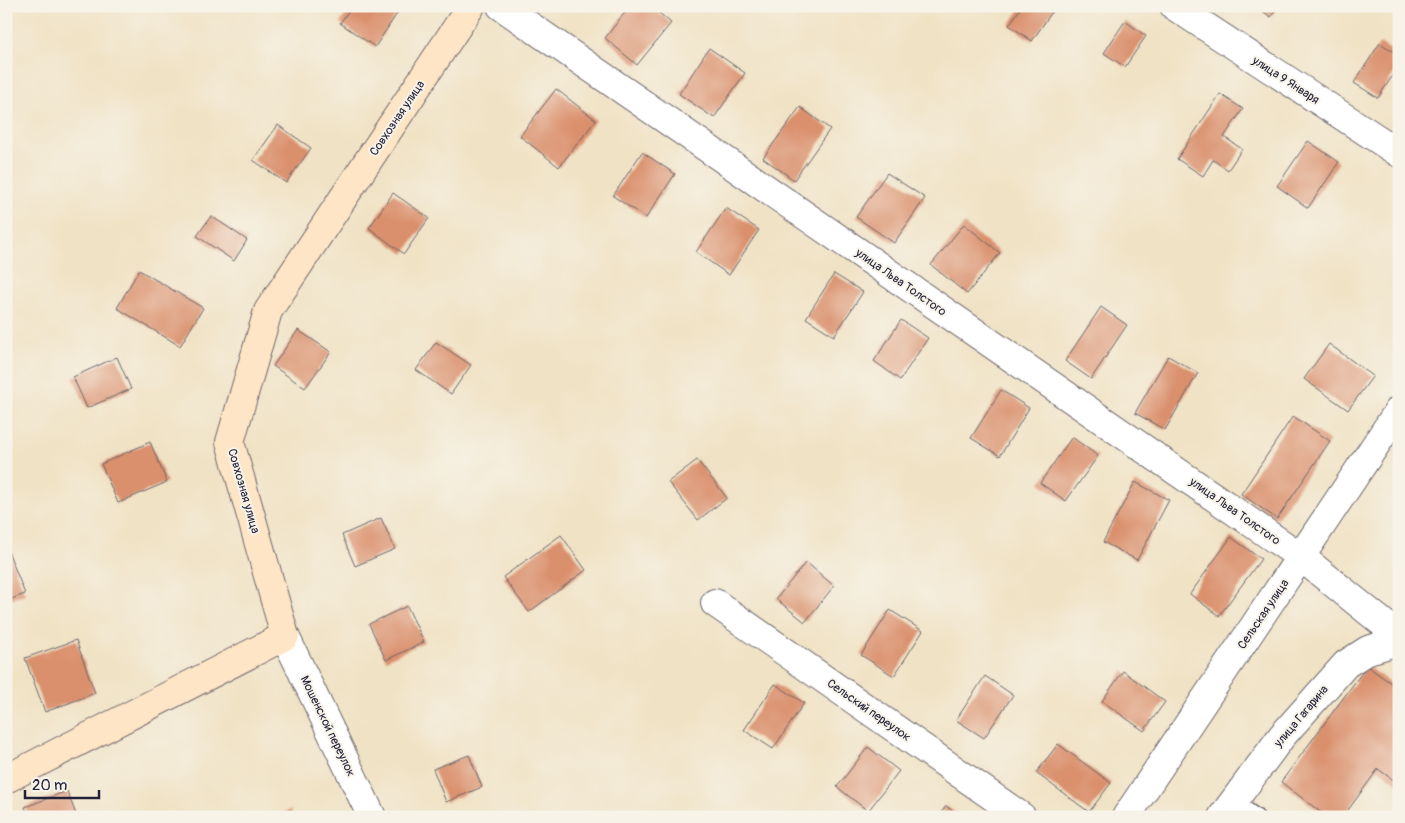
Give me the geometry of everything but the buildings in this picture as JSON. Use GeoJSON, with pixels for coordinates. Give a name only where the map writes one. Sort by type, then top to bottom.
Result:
{"type":"FeatureCollection","features":[{"type":"Feature","properties":{"kind":"main road","name":"Совхозная улица"},"geometry":{"type":"LineString","coordinates":[[285,636],[230,442],[268,311],[471,6]]}},
{"type":"Feature","properties":{"kind":"main road"},"geometry":{"type":"LineString","coordinates":[[6,779],[285,636]]}},
{"type":"Feature","properties":{"kind":"street","name":"улица Льва Толстого"},"geometry":{"type":"LineString","coordinates":[[501,6],[1301,557],[1399,636]]}},
{"type":"Feature","properties":{"kind":"street","name":"улица 9 Января"},"geometry":{"type":"LineString","coordinates":[[1174,6],[1399,153]]}},
{"type":"Feature","properties":{"kind":"street","name":"Сельская улица"},"geometry":{"type":"LineString","coordinates":[[1126,817],[1399,410]]}},
{"type":"Feature","properties":{"kind":"street","name":"Сельский переулок"},"geometry":{"type":"LineString","coordinates":[[715,603],[1022,817]]}},
{"type":"Feature","properties":{"kind":"street","name":"Мошенской переулок"},"geometry":{"type":"LineString","coordinates":[[285,636],[372,817]]}},
{"type":"Feature","properties":{"kind":"street","name":"улица Гагарина"},"geometry":{"type":"LineString","coordinates":[[1228,809],[1282,736],[1346,664],[1368,650],[1399,641]]}},
{"type":"Feature","properties":{"kind":"lane"},"geometry":{"type":"LineString","coordinates":[[1228,809],[1256,817]]}}]}
